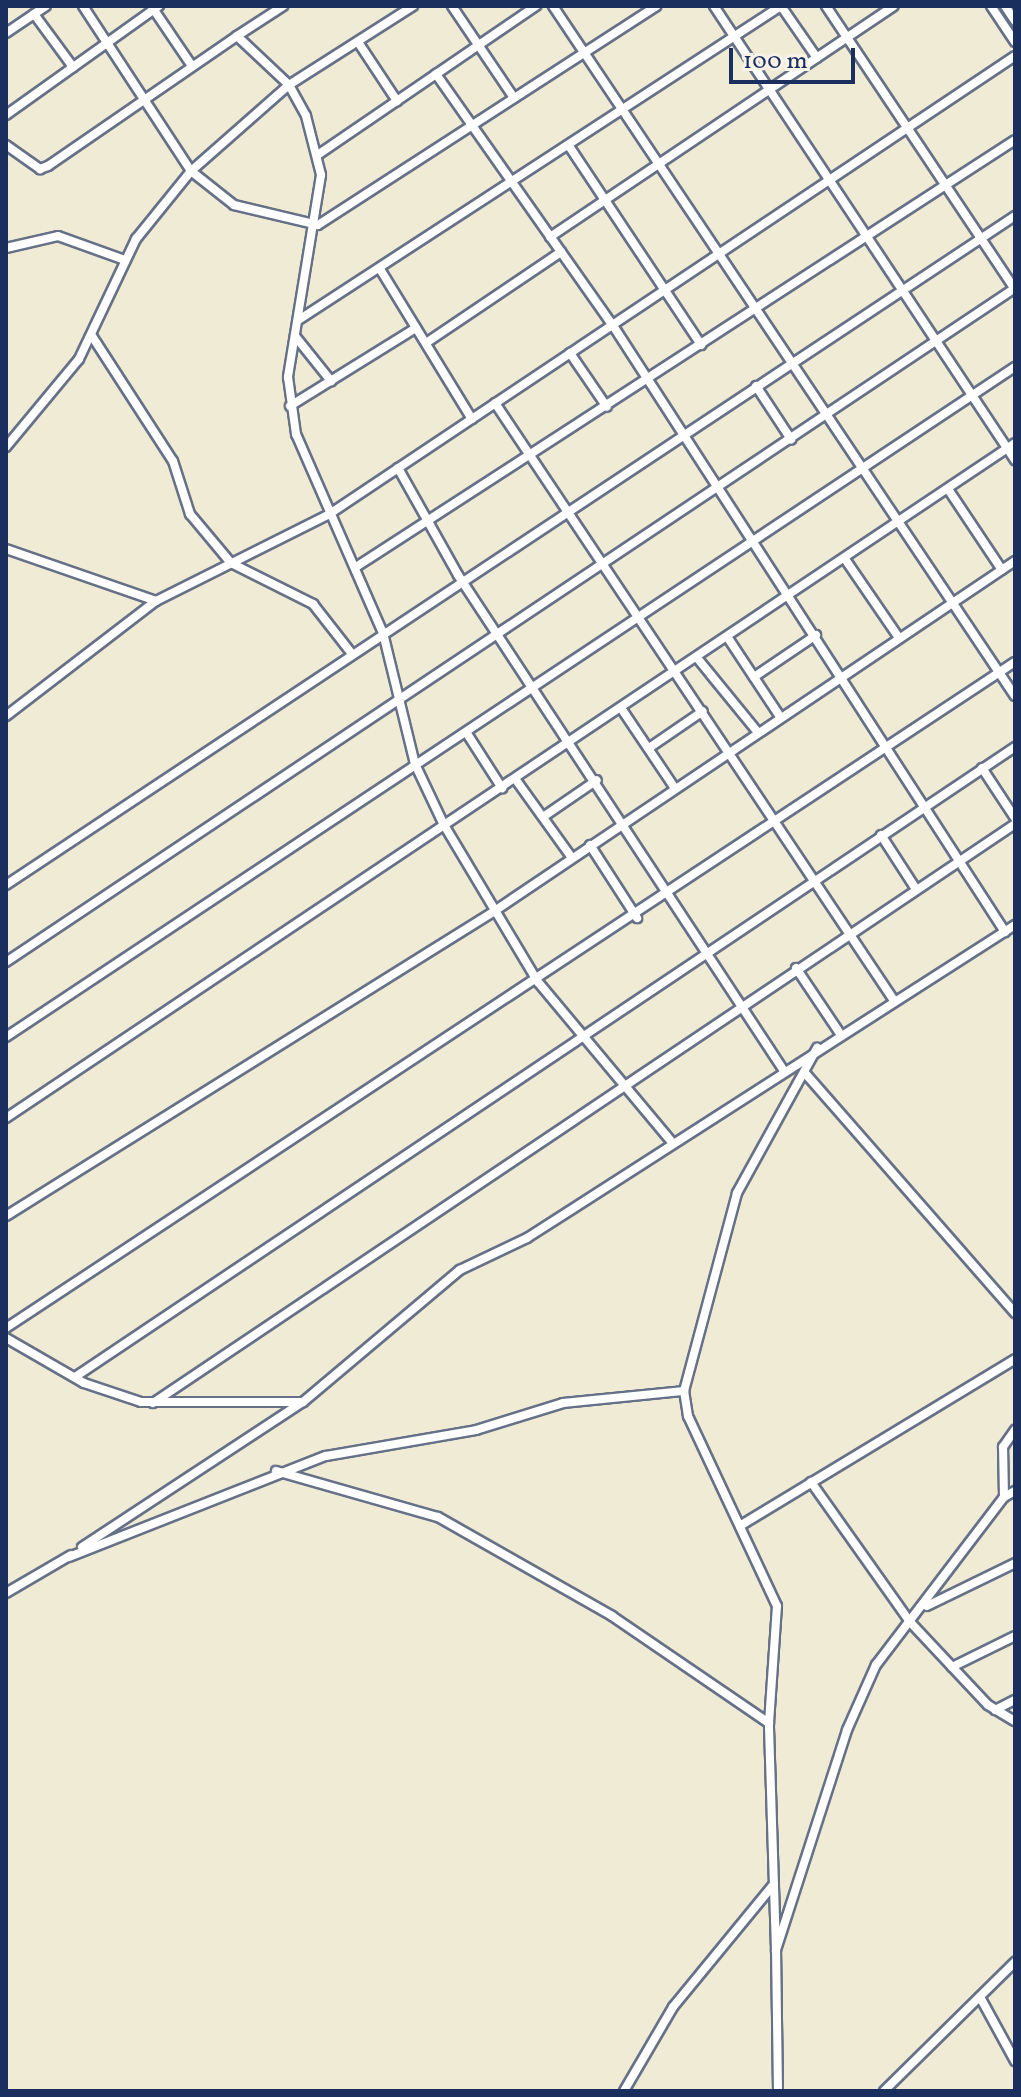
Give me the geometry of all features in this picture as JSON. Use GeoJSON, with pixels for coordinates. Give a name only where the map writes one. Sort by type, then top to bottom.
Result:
{"type":"FeatureCollection","features":[{"type":"Feature","properties":{"kind":"street"},"geometry":{"type":"LineString","coordinates":[[6,33],[46,6]]}},
{"type":"Feature","properties":{"kind":"street"},"geometry":{"type":"LineString","coordinates":[[83,6],[191,171],[234,205],[318,225],[656,6]]}},
{"type":"Feature","properties":{"kind":"street"},"geometry":{"type":"LineString","coordinates":[[259,6],[265,18]]}},
{"type":"Feature","properties":{"kind":"street"},"geometry":{"type":"LineString","coordinates":[[6,145],[40,169],[48,166],[283,6]]}},
{"type":"Feature","properties":{"kind":"street"},"geometry":{"type":"LineString","coordinates":[[394,6],[400,15]]}},
{"type":"Feature","properties":{"kind":"street"},"geometry":{"type":"LineString","coordinates":[[6,447],[92,336],[125,260],[191,171],[289,85],[413,6]]}},
{"type":"Feature","properties":{"kind":"street"},"geometry":{"type":"LineString","coordinates":[[452,6],[514,98]]}},
{"type":"Feature","properties":{"kind":"street"},"geometry":{"type":"LineString","coordinates":[[319,154],[536,6]]}},
{"type":"Feature","properties":{"kind":"street"},"geometry":{"type":"LineString","coordinates":[[553,6],[1015,696]]}},
{"type":"Feature","properties":{"kind":"street"},"geometry":{"type":"LineString","coordinates":[[714,6],[767,90],[973,395],[1011,446],[1015,460]]}},
{"type":"Feature","properties":{"kind":"street"},"geometry":{"type":"LineString","coordinates":[[300,319],[512,184],[781,6],[817,58]]}},
{"type":"Feature","properties":{"kind":"street"},"geometry":{"type":"LineString","coordinates":[[6,962],[395,698],[499,634],[1015,289],[826,6]]}},
{"type":"Feature","properties":{"kind":"street"},"geometry":{"type":"LineString","coordinates":[[550,237],[894,6]]}},
{"type":"Feature","properties":{"kind":"street"},"geometry":{"type":"LineString","coordinates":[[991,6],[1015,42]]}},
{"type":"Feature","properties":{"kind":"street"},"geometry":{"type":"LineString","coordinates":[[1005,6],[1015,21]]}},
{"type":"Feature","properties":{"kind":"street"},"geometry":{"type":"LineString","coordinates":[[6,115],[155,7],[192,66]]}},
{"type":"Feature","properties":{"kind":"street"},"geometry":{"type":"LineString","coordinates":[[34,14],[73,67]]}},
{"type":"Feature","properties":{"kind":"street"},"geometry":{"type":"LineString","coordinates":[[237,36],[289,85],[319,154],[318,225],[295,336],[290,406],[328,515],[356,567],[383,633],[395,698],[415,764],[444,825],[493,912],[538,982],[670,1140]]}},
{"type":"Feature","properties":{"kind":"street"},"geometry":{"type":"LineString","coordinates":[[358,42],[397,101]]}},
{"type":"Feature","properties":{"kind":"street"},"geometry":{"type":"LineString","coordinates":[[6,716],[156,601],[328,515],[1015,56]]}},
{"type":"Feature","properties":{"kind":"street"},"geometry":{"type":"LineString","coordinates":[[436,74],[612,324],[790,594],[1005,932]]}},
{"type":"Feature","properties":{"kind":"street"},"geometry":{"type":"LineString","coordinates":[[356,567],[532,457],[1015,140]]}},
{"type":"Feature","properties":{"kind":"street"},"geometry":{"type":"LineString","coordinates":[[569,146],[701,345]]}},
{"type":"Feature","properties":{"kind":"street"},"geometry":{"type":"LineString","coordinates":[[7,881],[1015,216]]}},
{"type":"Feature","properties":{"kind":"street"},"geometry":{"type":"LineString","coordinates":[[6,248],[58,236],[125,260]]}},
{"type":"Feature","properties":{"kind":"street"},"geometry":{"type":"LineString","coordinates":[[426,343],[561,252]]}},
{"type":"Feature","properties":{"kind":"street"},"geometry":{"type":"LineString","coordinates":[[380,269],[472,419]]}},
{"type":"Feature","properties":{"kind":"street"},"geometry":{"type":"LineString","coordinates":[[290,406],[416,328]]}},
{"type":"Feature","properties":{"kind":"street"},"geometry":{"type":"LineString","coordinates":[[92,336],[173,461],[190,514],[231,563],[313,604],[352,654]]}},
{"type":"Feature","properties":{"kind":"street"},"geometry":{"type":"LineString","coordinates":[[295,336],[331,381]]}},
{"type":"Feature","properties":{"kind":"street"},"geometry":{"type":"LineString","coordinates":[[570,353],[607,407]]}},
{"type":"Feature","properties":{"kind":"street"},"geometry":{"type":"LineString","coordinates":[[6,1037],[415,764],[537,688],[752,539],[1015,367]]}},
{"type":"Feature","properties":{"kind":"street"},"geometry":{"type":"LineString","coordinates":[[756,386],[791,439]]}},
{"type":"Feature","properties":{"kind":"street"},"geometry":{"type":"LineString","coordinates":[[495,403],[606,562],[893,999]]}},
{"type":"Feature","properties":{"kind":"street"},"geometry":{"type":"LineString","coordinates":[[6,1118],[444,825],[573,745],[1011,446]]}},
{"type":"Feature","properties":{"kind":"street"},"geometry":{"type":"LineString","coordinates":[[398,468],[426,523],[463,582],[711,950],[784,1071]]}},
{"type":"Feature","properties":{"kind":"street"},"geometry":{"type":"LineString","coordinates":[[948,489],[1002,570]]}},
{"type":"Feature","properties":{"kind":"street"},"geometry":{"type":"LineString","coordinates":[[6,549],[156,601]]}},
{"type":"Feature","properties":{"kind":"street"},"geometry":{"type":"LineString","coordinates":[[845,559],[899,638]]}},
{"type":"Feature","properties":{"kind":"street"},"geometry":{"type":"LineString","coordinates":[[6,1216],[493,912],[756,730],[1015,561]]}},
{"type":"Feature","properties":{"kind":"street"},"geometry":{"type":"LineString","coordinates":[[754,677],[816,635]]}},
{"type":"Feature","properties":{"kind":"street"},"geometry":{"type":"LineString","coordinates":[[728,638],[779,715]]}},
{"type":"Feature","properties":{"kind":"street"},"geometry":{"type":"LineString","coordinates":[[698,659],[756,730]]}},
{"type":"Feature","properties":{"kind":"street"},"geometry":{"type":"LineString","coordinates":[[6,1328],[637,918],[1015,662]]}},
{"type":"Feature","properties":{"kind":"street"},"geometry":{"type":"LineString","coordinates":[[623,711],[674,787]]}},
{"type":"Feature","properties":{"kind":"street"},"geometry":{"type":"LineString","coordinates":[[649,748],[703,711]]}},
{"type":"Feature","properties":{"kind":"street"},"geometry":{"type":"LineString","coordinates":[[466,732],[502,788]]}},
{"type":"Feature","properties":{"kind":"street"},"geometry":{"type":"LineString","coordinates":[[75,1377],[582,1034],[1015,747]]}},
{"type":"Feature","properties":{"kind":"street"},"geometry":{"type":"LineString","coordinates":[[153,1403],[1015,821],[982,768]]}},
{"type":"Feature","properties":{"kind":"street"},"geometry":{"type":"LineString","coordinates":[[516,780],[572,858]]}},
{"type":"Feature","properties":{"kind":"street"},"geometry":{"type":"LineString","coordinates":[[543,817],[597,780]]}},
{"type":"Feature","properties":{"kind":"street"},"geometry":{"type":"LineString","coordinates":[[881,835],[916,889]]}},
{"type":"Feature","properties":{"kind":"street"},"geometry":{"type":"LineString","coordinates":[[590,845],[637,918]]}},
{"type":"Feature","properties":{"kind":"street"},"geometry":{"type":"LineString","coordinates":[[69,1557],[156,1492],[303,1402],[449,1278],[527,1238],[670,1140],[1015,925]]}},
{"type":"Feature","properties":{"kind":"street"},"geometry":{"type":"LineString","coordinates":[[796,968],[839,1032]]}},
{"type":"Feature","properties":{"kind":"street"},"geometry":{"type":"LineString","coordinates":[[778,2091],[769,1723],[777,1606],[743,1524],[688,1416],[684,1391],[737,1193],[817,1047]]}},
{"type":"Feature","properties":{"kind":"street"},"geometry":{"type":"LineString","coordinates":[[805,1073],[1015,1313]]}},
{"type":"Feature","properties":{"kind":"street"},"geometry":{"type":"LineString","coordinates":[[6,1338],[75,1377],[153,1403],[303,1402]]}},
{"type":"Feature","properties":{"kind":"street"},"geometry":{"type":"LineString","coordinates":[[743,1524],[1015,1359]]}},
{"type":"Feature","properties":{"kind":"street"},"geometry":{"type":"LineString","coordinates":[[6,1593],[69,1557],[274,1471],[476,1430],[563,1403],[684,1391]]}},
{"type":"Feature","properties":{"kind":"street"},"geometry":{"type":"LineString","coordinates":[[1004,1497],[1003,1447],[1015,1430]]}},
{"type":"Feature","properties":{"kind":"street"},"geometry":{"type":"LineString","coordinates":[[274,1471],[438,1517],[612,1616],[769,1723]]}},
{"type":"Feature","properties":{"kind":"street"},"geometry":{"type":"LineString","coordinates":[[811,1482],[911,1623],[995,1710],[1015,1721]]}},
{"type":"Feature","properties":{"kind":"street"},"geometry":{"type":"LineString","coordinates":[[776,1950],[847,1730],[876,1665],[923,1608],[1004,1497],[1015,1491]]}},
{"type":"Feature","properties":{"kind":"street"},"geometry":{"type":"LineString","coordinates":[[923,1608],[1015,1563]]}},
{"type":"Feature","properties":{"kind":"street"},"geometry":{"type":"LineString","coordinates":[[952,1667],[1015,1636]]}},
{"type":"Feature","properties":{"kind":"street"},"geometry":{"type":"LineString","coordinates":[[995,1710],[1015,1700]]}},
{"type":"Feature","properties":{"kind":"street"},"geometry":{"type":"LineString","coordinates":[[624,2091],[673,2007],[774,1883]]}},
{"type":"Feature","properties":{"kind":"street"},"geometry":{"type":"LineString","coordinates":[[884,2091],[1015,1962]]}},
{"type":"Feature","properties":{"kind":"street"},"geometry":{"type":"LineString","coordinates":[[980,1997],[1015,2061]]}}]}
